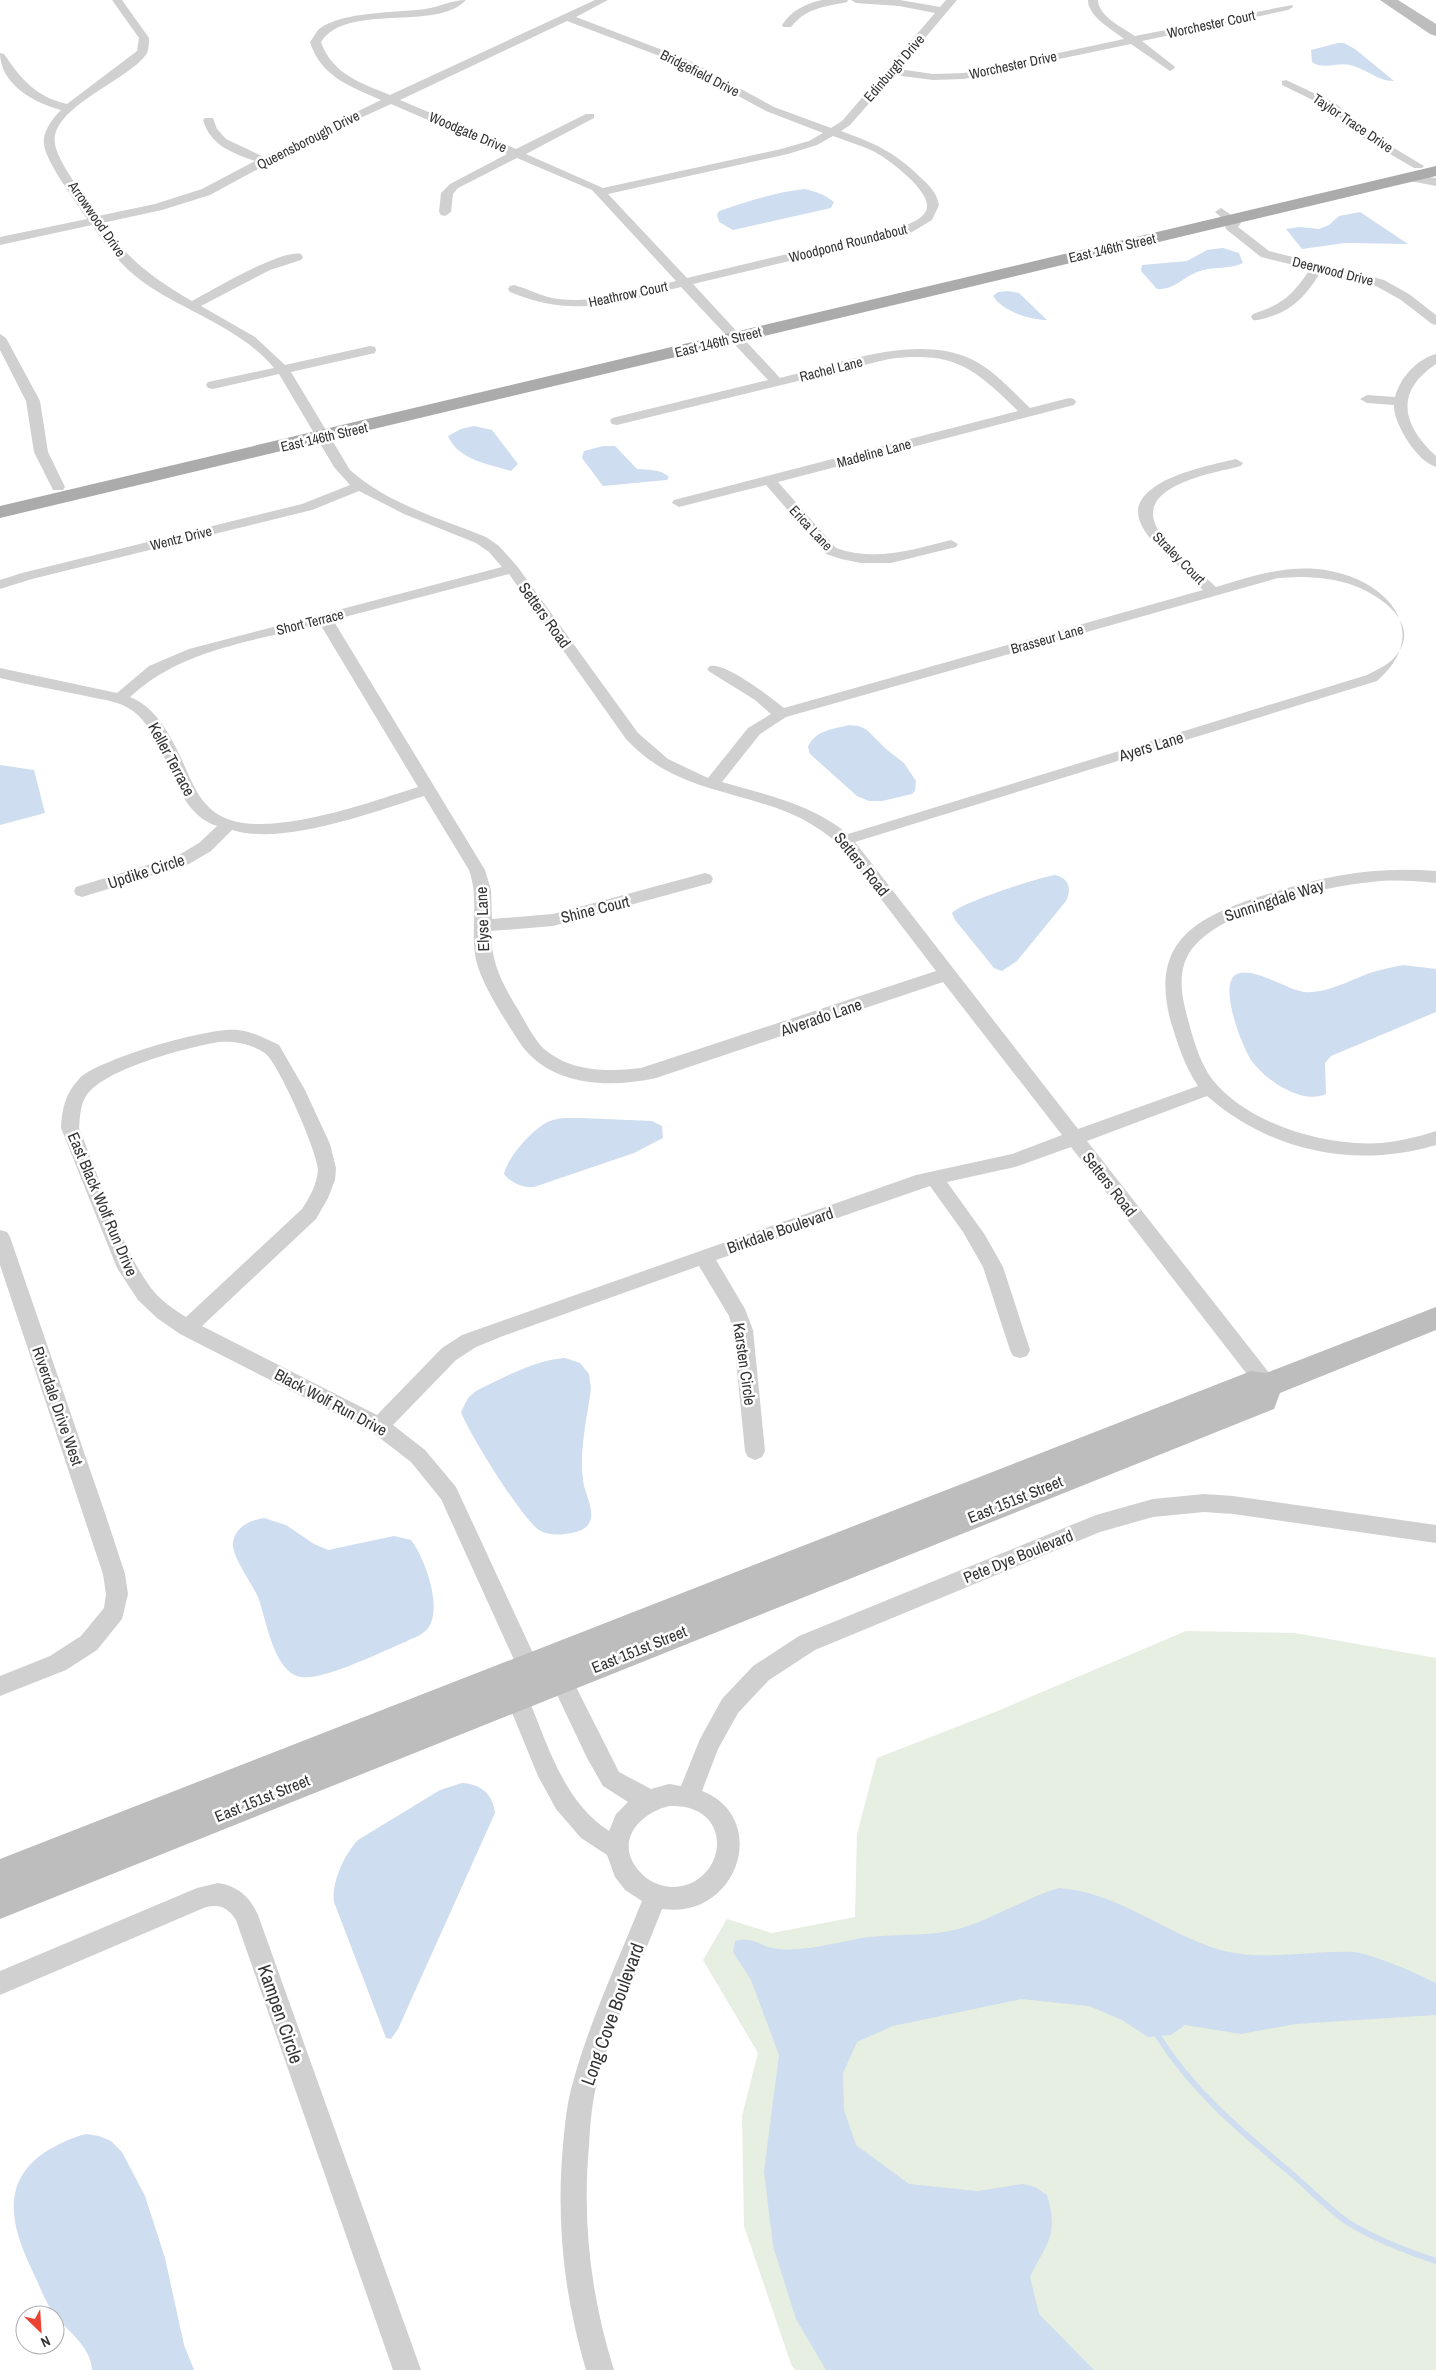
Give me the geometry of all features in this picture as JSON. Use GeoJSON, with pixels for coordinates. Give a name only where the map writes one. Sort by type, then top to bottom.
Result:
{"type":"FeatureCollection","features":[{"type":"Feature","properties":{"kind":"main road","name":"East 146th Street"},"geometry":{"type":"LineString","coordinates":[[0,512],[320,432],[731,333],[1229,218],[1413,172],[1436,161]]}},
{"type":"Feature","properties":{"kind":"main road","name":"East 146th Street"},"geometry":{"type":"LineString","coordinates":[[1413,172],[1436,171]]}},
{"type":"Feature","properties":{"kind":"main road","name":"East 146th Street"},"geometry":{"type":"LineString","coordinates":[[0,500],[320,432]]}},
{"type":"Feature","properties":{"kind":"street","name":"Arrowwood Drive"},"geometry":{"type":"LineString","coordinates":[[117,0],[144,38],[142,52],[113,77],[68,108],[51,132],[49,141],[51,151],[119,253],[146,278],[266,351],[282,370],[320,432]]}},
{"type":"Feature","properties":{"kind":"street","name":"Woodgate Drive"},"geometry":{"type":"LineString","coordinates":[[461,0],[432,11],[348,20],[333,26],[320,36],[316,43],[317,51],[336,74],[347,81],[587,183],[602,192],[777,382]]}},
{"type":"Feature","properties":{"kind":"street","name":"Queensborough Drive"},"geometry":{"type":"LineString","coordinates":[[0,241],[97,221],[193,197],[230,181],[302,141],[603,0]]}},
{"type":"Feature","properties":{"kind":"street"},"geometry":{"type":"LineString","coordinates":[[787,25],[793,16],[807,8],[843,0]]}},
{"type":"Feature","properties":{"kind":"street"},"geometry":{"type":"LineString","coordinates":[[856,0],[891,2],[943,11]]}},
{"type":"Feature","properties":{"kind":"street","name":"Edinburgh Drive"},"geometry":{"type":"LineString","coordinates":[[832,132],[846,123],[892,72],[952,0]]}},
{"type":"Feature","properties":{"kind":"street"},"geometry":{"type":"LineString","coordinates":[[1093,0],[1093,6],[1101,16],[1170,68]]}},
{"type":"Feature","properties":{"kind":"street"},"geometry":{"type":"LineString","coordinates":[[1388,0],[1436,31]]}},
{"type":"Feature","properties":{"kind":"street","name":"Worchester Court"},"geometry":{"type":"LineString","coordinates":[[1133,40],[1288,8]]}},
{"type":"Feature","properties":{"kind":"street","name":"Bridgefield Drive"},"geometry":{"type":"LineString","coordinates":[[566,17],[682,61],[770,109],[832,132]]}},
{"type":"Feature","properties":{"kind":"street","name":"Worchester Drive"},"geometry":{"type":"LineString","coordinates":[[892,72],[933,77],[954,77],[1133,40]]}},
{"type":"Feature","properties":{"kind":"street"},"geometry":{"type":"LineString","coordinates":[[0,56],[14,79],[26,92],[40,100],[68,108]]}},
{"type":"Feature","properties":{"kind":"street","name":"Taylor Trace Drive"},"geometry":{"type":"LineString","coordinates":[[1286,83],[1331,105],[1413,172]]}},
{"type":"Feature","properties":{"kind":"street"},"geometry":{"type":"LineString","coordinates":[[445,212],[446,193],[454,186],[590,116]]}},
{"type":"Feature","properties":{"kind":"street"},"geometry":{"type":"LineString","coordinates":[[209,120],[210,129],[217,138],[264,161]]}},
{"type":"Feature","properties":{"kind":"street"},"geometry":{"type":"LineString","coordinates":[[602,192],[784,152],[813,143],[832,132]]}},
{"type":"Feature","properties":{"kind":"street","name":"Woodpond Roundabout"},"geometry":{"type":"LineString","coordinates":[[685,282],[899,231],[915,225],[929,215],[933,204],[930,191],[890,156],[832,132]]}},
{"type":"Feature","properties":{"kind":"street"},"geometry":{"type":"LineString","coordinates":[[1413,172],[1436,182]]}},
{"type":"Feature","properties":{"kind":"street","name":"Deerwood Drive"},"geometry":{"type":"LineString","coordinates":[[1229,218],[1231,227],[1265,254],[1279,256],[1317,268],[1385,285],[1406,297],[1436,321]]}},
{"type":"Feature","properties":{"kind":"street"},"geometry":{"type":"LineString","coordinates":[[191,306],[266,267],[297,257]]}},
{"type":"Feature","properties":{"kind":"street"},"geometry":{"type":"LineString","coordinates":[[1257,316],[1280,310],[1293,302],[1317,268]]}},
{"type":"Feature","properties":{"kind":"street","name":"Heathrow Court"},"geometry":{"type":"LineString","coordinates":[[514,289],[544,302],[577,305],[606,301],[685,282]]}},
{"type":"Feature","properties":{"kind":"street"},"geometry":{"type":"LineString","coordinates":[[0,338],[33,401],[41,452],[58,487]]}},
{"type":"Feature","properties":{"kind":"street"},"geometry":{"type":"LineString","coordinates":[[213,385],[370,350]]}},
{"type":"Feature","properties":{"kind":"street","name":"Rachel Lane"},"geometry":{"type":"LineString","coordinates":[[617,421],[903,352],[935,353],[961,359],[980,369],[1028,413]]}},
{"type":"Feature","properties":{"kind":"street"},"geometry":{"type":"LineString","coordinates":[[1436,358],[1414,373],[1407,382],[1399,401],[1400,419],[1406,432],[1417,446],[1436,463]]}},
{"type":"Feature","properties":{"kind":"street"},"geometry":{"type":"LineString","coordinates":[[1367,399],[1399,401]]}},
{"type":"Feature","properties":{"kind":"street","name":"Madeline Lane"},"geometry":{"type":"LineString","coordinates":[[679,503],[1069,402]]}},
{"type":"Feature","properties":{"kind":"street","name":"Setters Road"},"geometry":{"type":"LineString","coordinates":[[320,432],[345,473],[361,485],[383,499],[481,540],[494,549],[512,569],[640,746],[652,756],[680,773],[809,814],[833,828],[845,840],[1074,1138],[1268,1385]]}},
{"type":"Feature","properties":{"kind":"street","name":"Straley Court"},"geometry":{"type":"LineString","coordinates":[[1213,592],[1155,535],[1146,520],[1146,509],[1151,497],[1163,486],[1193,474],[1236,463]]}},
{"type":"Feature","properties":{"kind":"street","name":"Erica Lane"},"geometry":{"type":"LineString","coordinates":[[769,480],[831,551],[843,556],[870,561],[886,560],[950,544]]}},
{"type":"Feature","properties":{"kind":"street","name":"Wentz Drive"},"geometry":{"type":"LineString","coordinates":[[0,585],[27,576],[307,507],[361,485]]}},
{"type":"Feature","properties":{"kind":"street","name":"Short Terrace"},"geometry":{"type":"LineString","coordinates":[[120,698],[144,676],[162,663],[176,658],[512,569]]}},
{"type":"Feature","properties":{"kind":"street","name":"Brasseur Lane"},"geometry":{"type":"LineString","coordinates":[[712,784],[754,730],[781,714],[1277,574],[1315,572],[1338,576],[1360,583],[1387,597],[1403,612]]}},
{"type":"Feature","properties":{"kind":"street","name":"Ayers Lane"},"geometry":{"type":"LineString","coordinates":[[845,840],[1386,672],[1405,658],[1410,648],[1412,631],[1403,612]]}},
{"type":"Feature","properties":{"kind":"street","name":"Elyse Lane"},"geometry":{"type":"LineString","coordinates":[[324,618],[480,877],[485,899],[482,951],[489,975],[530,1043],[551,1062],[583,1075],[620,1078],[656,1072],[696,1059]]}},
{"type":"Feature","properties":{"kind":"street"},"geometry":{"type":"LineString","coordinates":[[715,669],[781,714]]}},
{"type":"Feature","properties":{"kind":"street","name":"Keller Terrace"},"geometry":{"type":"LineString","coordinates":[[0,673],[120,698],[131,702],[147,714],[200,809],[229,824],[260,829],[289,828],[428,788]]}},
{"type":"Feature","properties":{"kind":"street","name":"Updike Circle"},"geometry":{"type":"LineString","coordinates":[[82,891],[183,860],[205,847],[229,824]]}},
{"type":"Feature","properties":{"kind":"street","name":"Sunningdale Way"},"geometry":{"type":"LineString","coordinates":[[1436,877],[1369,876],[1320,883],[1224,915],[1197,935],[1184,948],[1176,962],[1172,991],[1184,1036],[1199,1071],[1210,1088],[1223,1100],[1268,1128],[1317,1144],[1340,1149],[1388,1150],[1436,1138]]}},
{"type":"Feature","properties":{"kind":"street","name":"Shine Court"},"geometry":{"type":"LineString","coordinates":[[483,926],[559,919],[705,879]]}},
{"type":"Feature","properties":{"kind":"street","name":"Alverado Lane"},"geometry":{"type":"LineString","coordinates":[[696,1059],[947,974]]}},
{"type":"Feature","properties":{"kind":"street","name":"East Black Wolf Run Drive"},"geometry":{"type":"LineString","coordinates":[[221,1035],[239,1036],[273,1050],[322,1146],[328,1168],[318,1200],[309,1214],[188,1328],[164,1313],[145,1295],[124,1263],[70,1128],[69,1111],[75,1097],[86,1083],[105,1070],[199,1040],[221,1035]]}},
{"type":"Feature","properties":{"kind":"street","name":"Birkdale Boulevard"},"geometry":{"type":"LineString","coordinates":[[379,1426],[429,1372],[449,1354],[469,1342],[505,1327],[934,1177],[1015,1160],[1210,1088]]}},
{"type":"Feature","properties":{"kind":"street"},"geometry":{"type":"LineString","coordinates":[[934,1177],[982,1246],[992,1265],[999,1280],[1020,1350]]}},
{"type":"Feature","properties":{"kind":"street","name":"Riverdale Drive West"},"geometry":{"type":"LineString","coordinates":[[0,1237],[114,1574]]}},
{"type":"Feature","properties":{"kind":"street","name":"Karsten Circle"},"geometry":{"type":"LineString","coordinates":[[704,1257],[738,1315],[742,1330],[755,1451]]}},
{"type":"Feature","properties":{"kind":"street","name":"East 151st Street"},"geometry":{"type":"LineString","coordinates":[[0,1875],[1250,1383],[1268,1385],[1436,1318]]}},
{"type":"Feature","properties":{"kind":"street","name":"Black Wolf Run Drive"},"geometry":{"type":"LineString","coordinates":[[188,1328],[379,1426],[418,1456],[449,1493],[528,1666]]}},
{"type":"Feature","properties":{"kind":"street","name":"East 151st Street"},"geometry":{"type":"LineString","coordinates":[[0,1902],[1263,1400],[1268,1385]]}},
{"type":"Feature","properties":{"kind":"street","name":"Pete Dye Boulevard"},"geometry":{"type":"LineString","coordinates":[[688,1797],[708,1742],[724,1714],[739,1692],[759,1672],[783,1655],[816,1639],[1096,1524],[1153,1508],[1204,1503],[1297,1512],[1436,1534]]}},
{"type":"Feature","properties":{"kind":"street"},"geometry":{"type":"LineString","coordinates":[[0,1686],[58,1663],[89,1643],[114,1612],[117,1594],[114,1574]]}},
{"type":"Feature","properties":{"kind":"street"},"geometry":{"type":"LineString","coordinates":[[561,1680],[595,1751],[611,1779],[635,1794],[651,1800]]}},
{"type":"Feature","properties":{"kind":"street"},"geometry":{"type":"LineString","coordinates":[[517,1698],[553,1783],[571,1810],[588,1829],[618,1849]]}},
{"type":"Feature","properties":{"kind":"street"},"geometry":{"type":"LineString","coordinates":[[669,1795],[688,1797],[704,1803],[717,1814],[725,1828],[729,1845],[726,1861],[719,1876],[706,1889],[690,1896],[673,1899],[655,1897],[633,1883],[620,1862],[618,1849],[620,1834],[626,1820],[637,1808],[651,1800],[669,1795]]}},
{"type":"Feature","properties":{"kind":"street","name":"Kampen Circle"},"geometry":{"type":"LineString","coordinates":[[0,1983],[205,1896],[224,1894],[237,1901],[246,1915],[407,2370]]}},
{"type":"Feature","properties":{"kind":"street","name":"Long Cove Boulevard"},"geometry":{"type":"LineString","coordinates":[[600,2370],[589,2334],[578,2279],[574,2231],[575,2155],[585,2083],[655,1897]]}},
{"type":"Feature","properties":{"kind":"shaded area"},"geometry":{"type":"Polygon","coordinates":[[[1186,1631],[1295,1633],[1436,1658],[1436,2370],[795,2370],[791,2364],[744,2226],[742,2116],[758,2053],[703,1960],[727,1919],[772,1933],[855,1917],[857,1834],[877,1758],[995,1712],[1186,1631]]]}},
{"type":"Feature","properties":{"kind":"water"},"geometry":{"type":"Polygon","coordinates":[[[1344,43],[1355,49],[1394,81],[1377,77],[1350,65],[1325,66],[1312,62],[1311,50],[1344,43]]]}},
{"type":"Feature","properties":{"kind":"water"},"geometry":{"type":"Polygon","coordinates":[[[804,189],[824,195],[834,202],[831,208],[733,230],[719,222],[717,215],[719,211],[772,195],[804,189]]]}},
{"type":"Feature","properties":{"kind":"water"},"geometry":{"type":"Polygon","coordinates":[[[1360,212],[1408,244],[1345,243],[1302,249],[1286,229],[1300,227],[1319,229],[1329,225],[1339,216],[1360,212]]]}},
{"type":"Feature","properties":{"kind":"water"},"geometry":{"type":"Polygon","coordinates":[[[1223,248],[1239,253],[1243,263],[1231,267],[1202,270],[1173,286],[1163,289],[1157,289],[1141,271],[1142,265],[1187,261],[1207,250],[1223,248]]]}},
{"type":"Feature","properties":{"kind":"water"},"geometry":{"type":"Polygon","coordinates":[[[998,292],[1019,293],[1047,320],[1017,314],[1003,306],[993,296],[998,292]]]}},
{"type":"Feature","properties":{"kind":"water"},"geometry":{"type":"Polygon","coordinates":[[[474,426],[492,430],[518,464],[511,471],[467,456],[459,451],[448,436],[461,429],[474,426]]]}},
{"type":"Feature","properties":{"kind":"water"},"geometry":{"type":"Polygon","coordinates":[[[603,446],[615,446],[637,469],[658,471],[669,477],[667,480],[603,486],[582,458],[584,451],[603,446]]]}},
{"type":"Feature","properties":{"kind":"water"},"geometry":{"type":"Polygon","coordinates":[[[849,725],[859,726],[867,730],[886,749],[904,763],[916,781],[915,791],[912,794],[882,801],[869,801],[857,796],[810,754],[808,747],[815,737],[826,731],[849,725]]]}},
{"type":"Feature","properties":{"kind":"water"},"geometry":{"type":"Polygon","coordinates":[[[0,765],[34,770],[45,813],[0,825],[0,765]]]}},
{"type":"Feature","properties":{"kind":"water"},"geometry":{"type":"Polygon","coordinates":[[[1055,875],[1060,876],[1068,885],[1069,892],[1066,901],[1017,961],[1002,971],[994,968],[955,920],[952,913],[984,897],[1055,875]]]}},
{"type":"Feature","properties":{"kind":"water"},"geometry":{"type":"Polygon","coordinates":[[[1403,965],[1436,969],[1436,1012],[1331,1056],[1325,1063],[1326,1094],[1316,1097],[1306,1096],[1285,1089],[1265,1075],[1251,1060],[1238,1032],[1229,994],[1233,977],[1239,973],[1257,975],[1297,990],[1313,992],[1322,991],[1373,972],[1403,965]]]}},
{"type":"Feature","properties":{"kind":"water"},"geometry":{"type":"Polygon","coordinates":[[[581,1118],[652,1121],[662,1126],[663,1138],[634,1153],[534,1187],[518,1184],[504,1174],[510,1160],[522,1144],[544,1124],[557,1119],[581,1118]]]}},
{"type":"Feature","properties":{"kind":"water"},"geometry":{"type":"Polygon","coordinates":[[[565,1358],[580,1363],[589,1374],[591,1389],[584,1434],[582,1469],[591,1517],[589,1524],[583,1529],[572,1533],[555,1534],[539,1530],[531,1523],[484,1455],[461,1412],[468,1398],[476,1391],[530,1366],[553,1359],[565,1358]]]}},
{"type":"Feature","properties":{"kind":"water"},"geometry":{"type":"Polygon","coordinates":[[[264,1518],[286,1525],[314,1544],[328,1550],[394,1536],[411,1540],[422,1559],[433,1596],[434,1608],[428,1628],[414,1638],[338,1670],[311,1677],[301,1677],[291,1673],[277,1655],[258,1597],[238,1562],[233,1548],[235,1536],[241,1528],[249,1522],[264,1518]]]}},
{"type":"Feature","properties":{"kind":"water"},"geometry":{"type":"Polygon","coordinates":[[[462,1783],[475,1785],[485,1791],[492,1800],[495,1813],[398,2029],[391,2039],[386,2038],[334,1902],[337,1877],[348,1852],[358,1840],[440,1790],[462,1783]]]}},
{"type":"Feature","properties":{"kind":"water"},"geometry":{"type":"Polygon","coordinates":[[[1059,1888],[1080,1891],[1119,1904],[1195,1941],[1231,1952],[1248,1955],[1284,1955],[1354,1952],[1372,1956],[1436,1983],[1436,2015],[1296,2024],[1241,2034],[1185,2025],[1171,2035],[1148,2037],[1122,2020],[1089,2006],[1021,1999],[893,2026],[857,2042],[843,2073],[844,2110],[856,2145],[909,2184],[977,2191],[1023,2184],[1035,2187],[1047,2195],[1052,2220],[1051,2230],[1046,2246],[1030,2277],[1039,2314],[1094,2370],[826,2370],[796,2319],[773,2246],[764,2171],[779,2055],[751,1980],[733,1952],[735,1941],[748,1940],[772,1948],[789,1950],[812,1948],[869,1937],[938,1933],[969,1926],[1029,1899],[1059,1888]]]}},
{"type":"Feature","properties":{"kind":"water"},"geometry":{"type":"Polygon","coordinates":[[[86,2134],[99,2136],[111,2141],[122,2152],[145,2196],[165,2258],[184,2345],[194,2370],[92,2370],[91,2361],[83,2346],[65,2326],[65,2305],[49,2305],[42,2293],[25,2254],[15,2222],[14,2206],[16,2191],[21,2177],[31,2164],[45,2152],[75,2137],[86,2134]]]}},
{"type":"Feature","properties":{"kind":"waterway"},"geometry":{"type":"LineString","coordinates":[[1158,2036],[1187,2075],[1219,2110],[1334,2212],[1349,2223],[1380,2240],[1436,2261]]}}]}
